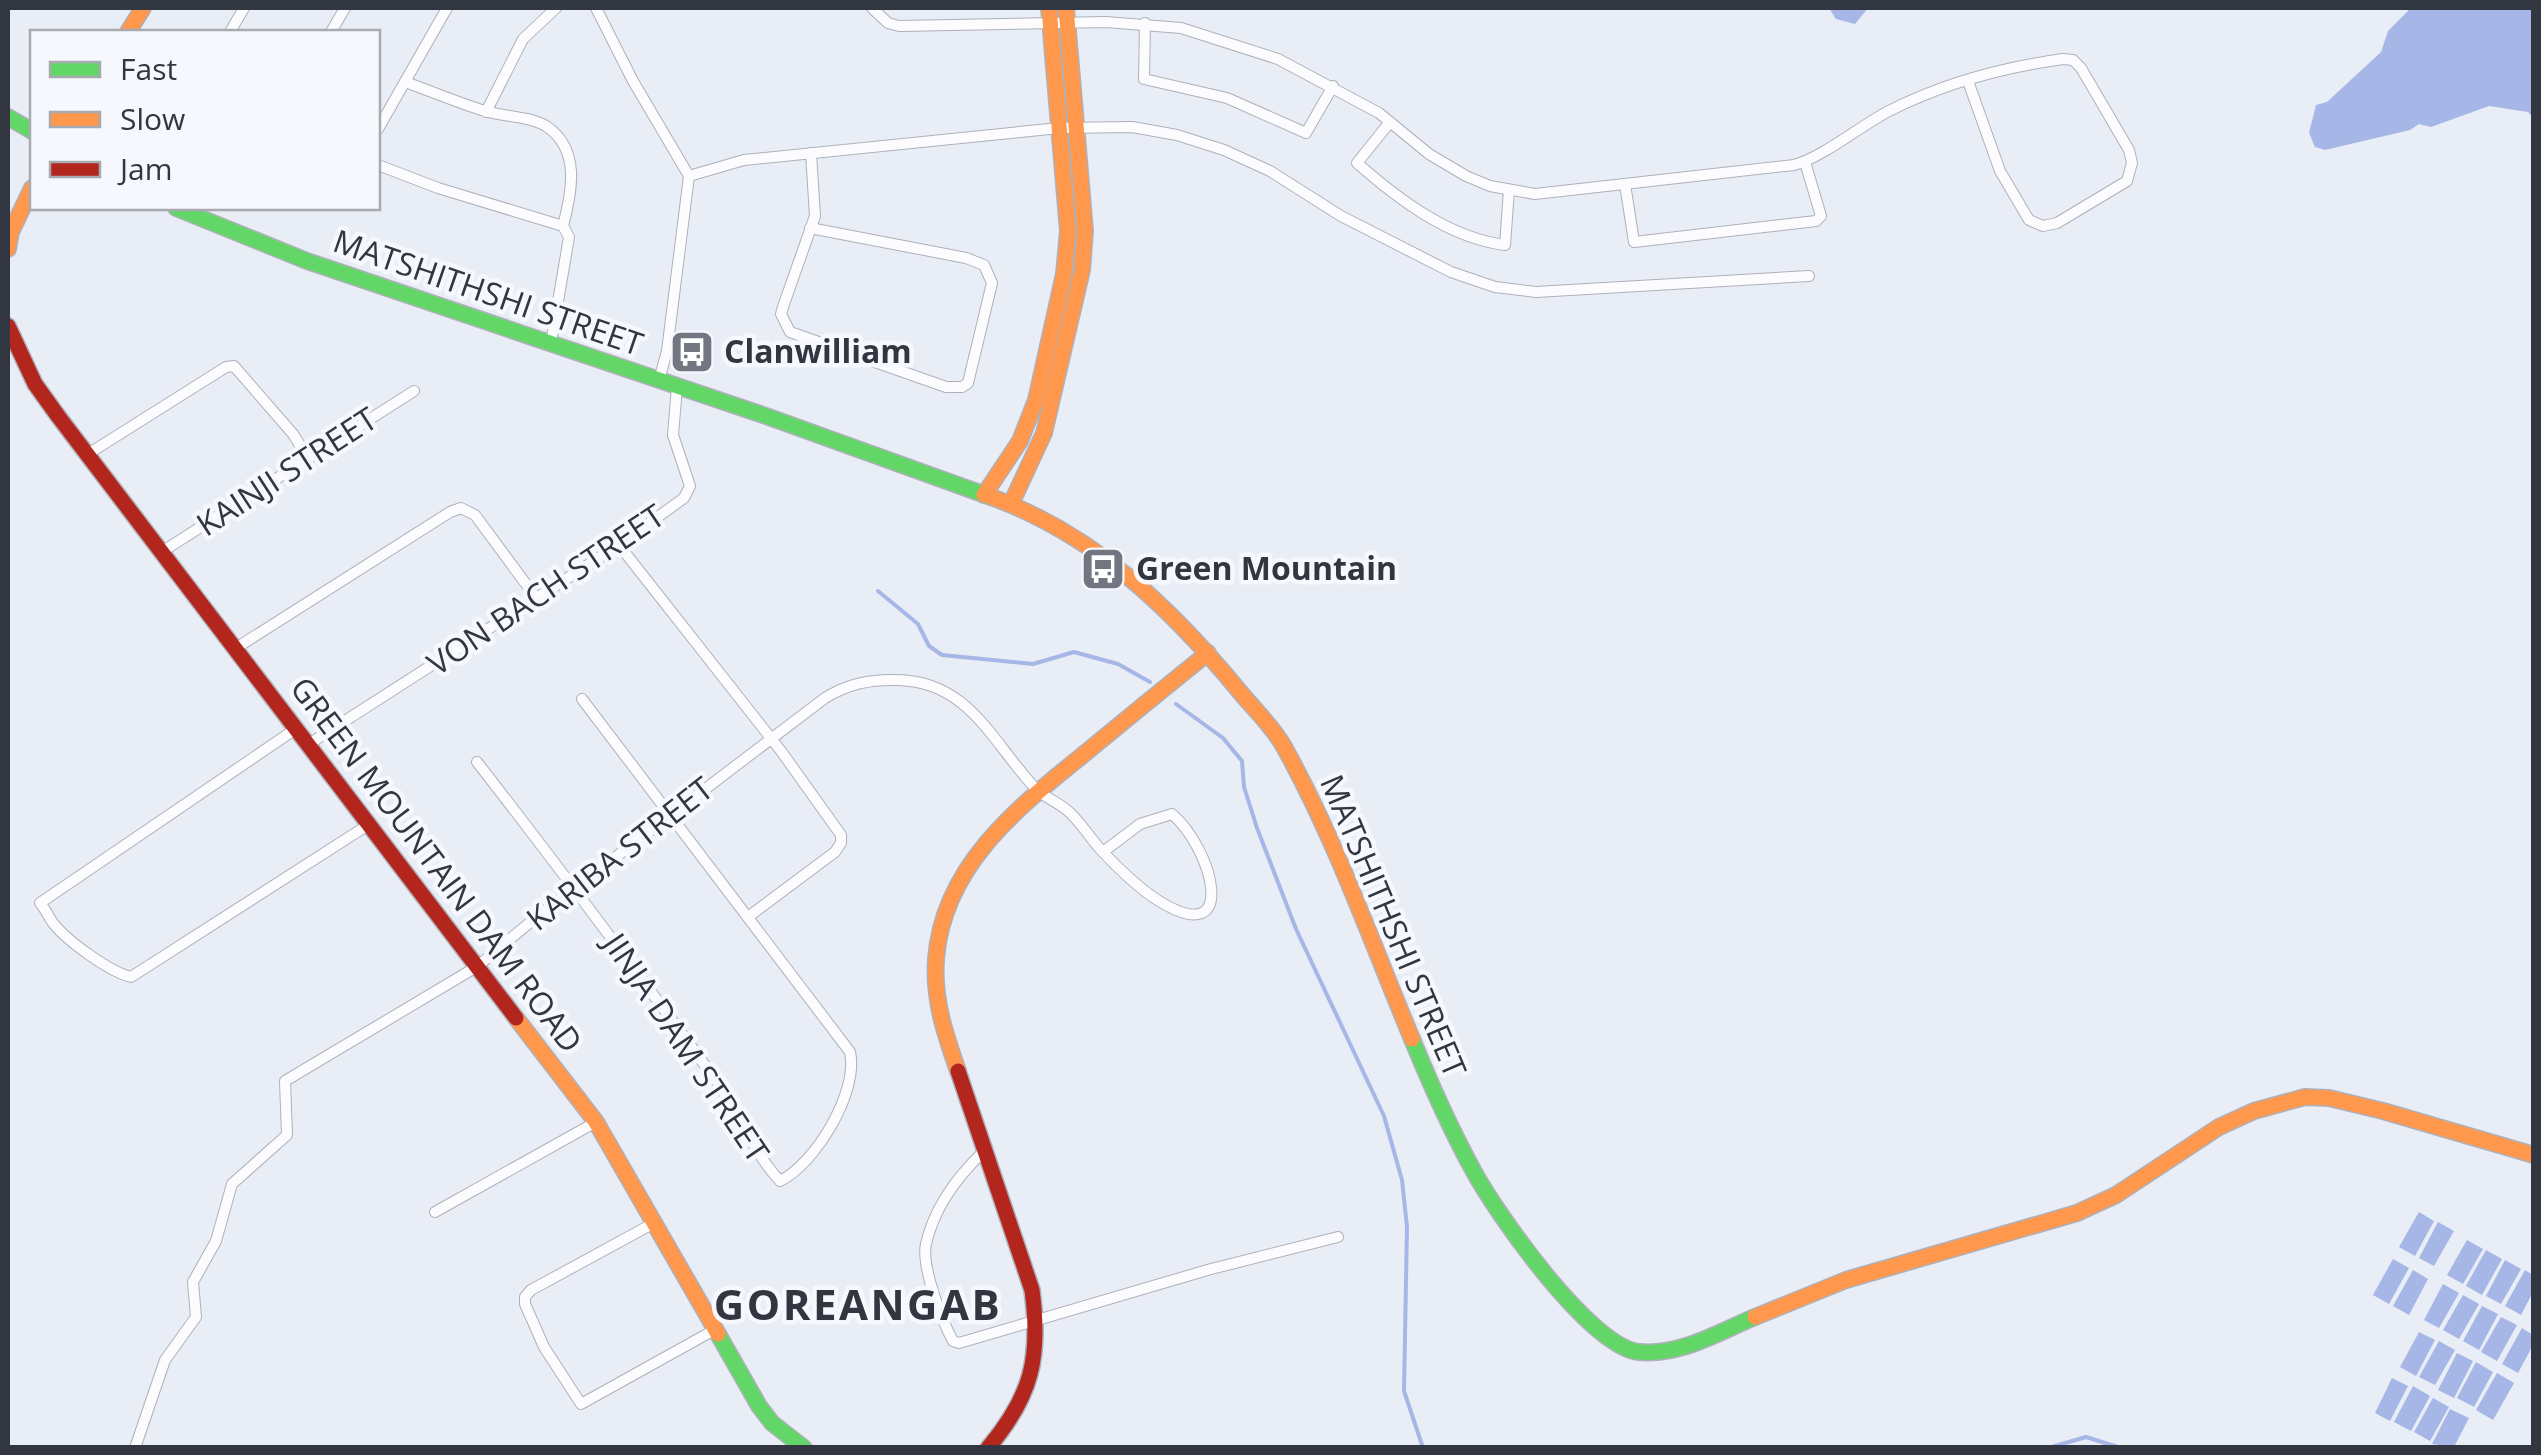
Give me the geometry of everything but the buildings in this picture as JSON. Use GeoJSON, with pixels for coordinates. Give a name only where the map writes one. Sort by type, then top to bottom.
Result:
{"type":"FeatureCollection","features":[{"type":"Feature","properties":{"kind":"street"},"geometry":{"type":"LineString","coordinates":[[129,30],[144,8]]}},
{"type":"Feature","properties":{"kind":"street"},"geometry":{"type":"LineString","coordinates":[[231,30],[244,8]]}},
{"type":"Feature","properties":{"kind":"street"},"geometry":{"type":"LineString","coordinates":[[332,30],[345,8]]}},
{"type":"Feature","properties":{"kind":"street"},"geometry":{"type":"LineString","coordinates":[[380,125],[447,8]]}},
{"type":"Feature","properties":{"kind":"street"},"geometry":{"type":"LineString","coordinates":[[486,112],[523,39],[556,8]]}},
{"type":"Feature","properties":{"kind":"street"},"geometry":{"type":"LineString","coordinates":[[596,8],[633,81],[690,176],[668,351],[659,380]]}},
{"type":"Feature","properties":{"kind":"street"},"geometry":{"type":"LineString","coordinates":[[872,8],[899,26],[1058,15],[1181,28],[1228,41],[1278,59],[1333,86],[1466,176],[1535,194],[1804,162],[1894,108],[1968,81],[2046,61],[2073,60],[2128,150],[2132,163],[2126,180],[2057,223],[2036,224],[2029,220],[2000,170],[1968,81]]}},
{"type":"Feature","properties":{"kind":"street"},"geometry":{"type":"LineString","coordinates":[[1011,504],[1044,434],[1082,270],[1085,231],[1077,127],[1058,15]]}},
{"type":"Feature","properties":{"kind":"street"},"geometry":{"type":"LineString","coordinates":[[984,495],[1020,441],[1036,400],[1064,274],[1068,231],[1059,128],[1058,15]]}},
{"type":"Feature","properties":{"kind":"street"},"geometry":{"type":"LineString","coordinates":[[1145,23],[1144,79],[1226,98],[1306,133],[1333,86]]}},
{"type":"Feature","properties":{"kind":"street"},"geometry":{"type":"LineString","coordinates":[[405,82],[486,112],[546,126],[568,154],[572,171],[563,226],[569,237],[551,343]]}},
{"type":"Feature","properties":{"kind":"street"},"geometry":{"type":"LineString","coordinates":[[1390,122],[1356,163],[1430,218],[1489,242],[1505,244],[1509,190]]}},
{"type":"Feature","properties":{"kind":"street"},"geometry":{"type":"LineString","coordinates":[[690,176],[744,160],[1059,128],[1132,127],[1224,150],[1270,171],[1342,216],[1435,264],[1496,287],[1536,292],[1809,276]]}},
{"type":"Feature","properties":{"kind":"street"},"geometry":{"type":"LineString","coordinates":[[810,228],[966,258],[984,265],[992,283],[968,383],[962,388],[946,387],[790,332],[781,314],[810,228],[815,200],[811,154]]}},
{"type":"Feature","properties":{"kind":"street"},"geometry":{"type":"LineString","coordinates":[[1625,184],[1634,242],[1767,228],[1821,216],[1804,162]]}},
{"type":"Feature","properties":{"kind":"street"},"geometry":{"type":"LineString","coordinates":[[380,166],[563,226]]}},
{"type":"Feature","properties":{"kind":"street"},"geometry":{"type":"LineString","coordinates":[[8,249],[30,192]]}},
{"type":"Feature","properties":{"kind":"street","name":"MATSHITHSHI STREET"},"geometry":{"type":"LineString","coordinates":[[181,210],[306,261],[1011,504],[1074,537],[1113,564],[1172,614],[1208,653],[1253,705],[1292,761],[1326,833],[1429,1082],[1476,1174],[1557,1290],[1604,1336],[1637,1352],[1675,1350],[1846,1280],[2077,1213],[2116,1195],[2220,1127],[2254,1111],[2305,1097],[2363,1106],[2534,1155]]}},
{"type":"Feature","properties":{"kind":"street","name":"GREEN MOUNTAIN DAM ROAD"},"geometry":{"type":"LineString","coordinates":[[8,326],[35,384],[596,1122],[772,1423],[804,1448]]}},
{"type":"Feature","properties":{"kind":"street"},"geometry":{"type":"LineString","coordinates":[[88,454],[226,367],[234,366],[293,434],[308,458]]}},
{"type":"Feature","properties":{"kind":"street","name":"VON BACH STREET"},"geometry":{"type":"LineString","coordinates":[[310,744],[619,545],[684,498],[690,486],[673,435],[677,387]]}},
{"type":"Feature","properties":{"kind":"street","name":"KAINJI STREET"},"geometry":{"type":"LineString","coordinates":[[160,552],[414,391]]}},
{"type":"Feature","properties":{"kind":"street"},"geometry":{"type":"LineString","coordinates":[[236,648],[461,508],[475,515],[536,599]]}},
{"type":"Feature","properties":{"kind":"street"},"geometry":{"type":"LineString","coordinates":[[619,545],[841,834],[841,844],[835,852],[748,917]]}},
{"type":"Feature","properties":{"kind":"street"},"geometry":{"type":"LineString","coordinates":[[988,1448],[1018,1410],[1032,1380],[1038,1347],[1037,1320],[1032,1290],[982,1152],[935,996],[938,942],[946,907],[958,878],[994,830],[1208,653]]}},
{"type":"Feature","properties":{"kind":"street","name":"KARIBA STREET"},"geometry":{"type":"LineString","coordinates":[[135,1448],[166,1360],[194,1323],[193,1282],[216,1241],[232,1184],[286,1135],[284,1082],[478,966],[770,738],[844,687],[872,681],[914,680],[937,686],[959,699],[1038,791],[1068,811],[1103,852],[1159,901],[1183,912],[1198,913],[1214,896],[1198,846],[1186,826],[1172,814],[1140,824],[1103,852]]}},
{"type":"Feature","properties":{"kind":"street","name":"JINJA DAM STREET"},"geometry":{"type":"LineString","coordinates":[[575,888],[723,1090],[761,1161],[780,1181],[798,1172],[824,1141],[853,1066],[842,1038],[582,700]]}},
{"type":"Feature","properties":{"kind":"street"},"geometry":{"type":"LineString","coordinates":[[296,728],[40,903],[50,919],[75,944],[131,977],[368,825]]}},
{"type":"Feature","properties":{"kind":"street"},"geometry":{"type":"LineString","coordinates":[[477,762],[575,888]]}},
{"type":"Feature","properties":{"kind":"street"},"geometry":{"type":"LineString","coordinates":[[435,1212],[596,1122]]}},
{"type":"Feature","properties":{"kind":"street"},"geometry":{"type":"LineString","coordinates":[[982,1152],[959,1175],[926,1244],[926,1261],[938,1304],[953,1341],[959,1343],[1338,1237]]}},
{"type":"Feature","properties":{"kind":"street"},"geometry":{"type":"LineString","coordinates":[[654,1223],[530,1290],[526,1304],[544,1347],[581,1404],[716,1329]]}},
{"type":"Feature","properties":{"kind":"water"},"geometry":{"type":"Polygon","coordinates":[[[1829,8],[1868,8],[1855,24],[1836,19],[1829,8]]]}},
{"type":"Feature","properties":{"kind":"water"},"geometry":{"type":"Polygon","coordinates":[[[2411,8],[2533,8],[2533,117],[2528,112],[2489,106],[2431,127],[2419,124],[2410,130],[2325,150],[2315,147],[2309,133],[2316,105],[2327,102],[2381,52],[2388,31],[2411,8]]]}},
{"type":"Feature","properties":{"kind":"water"},"geometry":{"type":"Polygon","coordinates":[[[2419,1212],[2434,1221],[2415,1256],[2399,1247],[2419,1212]]]}},
{"type":"Feature","properties":{"kind":"water"},"geometry":{"type":"Polygon","coordinates":[[[2438,1222],[2454,1231],[2434,1266],[2419,1258],[2438,1222]]]}},
{"type":"Feature","properties":{"kind":"water"},"geometry":{"type":"Polygon","coordinates":[[[2467,1240],[2483,1249],[2463,1284],[2447,1275],[2467,1240]]]}},
{"type":"Feature","properties":{"kind":"water"},"geometry":{"type":"Polygon","coordinates":[[[2486,1250],[2502,1259],[2482,1295],[2466,1286],[2486,1250]]]}},
{"type":"Feature","properties":{"kind":"water"},"geometry":{"type":"Polygon","coordinates":[[[2393,1259],[2409,1268],[2389,1304],[2373,1295],[2393,1259]]]}},
{"type":"Feature","properties":{"kind":"water"},"geometry":{"type":"Polygon","coordinates":[[[2505,1260],[2521,1269],[2501,1304],[2486,1296],[2505,1260]]]}},
{"type":"Feature","properties":{"kind":"water"},"geometry":{"type":"Polygon","coordinates":[[[2413,1270],[2428,1279],[2409,1315],[2393,1306],[2413,1270]]]}},
{"type":"Feature","properties":{"kind":"water"},"geometry":{"type":"Polygon","coordinates":[[[2525,1270],[2533,1275],[2533,1292],[2521,1315],[2505,1306],[2525,1270]]]}},
{"type":"Feature","properties":{"kind":"water"},"geometry":{"type":"Polygon","coordinates":[[[2443,1284],[2459,1293],[2439,1328],[2424,1320],[2443,1284]]]}},
{"type":"Feature","properties":{"kind":"water"},"geometry":{"type":"Polygon","coordinates":[[[2463,1295],[2479,1304],[2459,1339],[2443,1330],[2463,1295]]]}},
{"type":"Feature","properties":{"kind":"water"},"geometry":{"type":"Polygon","coordinates":[[[2482,1306],[2498,1314],[2479,1350],[2463,1341],[2482,1306]]]}},
{"type":"Feature","properties":{"kind":"water"},"geometry":{"type":"Polygon","coordinates":[[[2501,1317],[2517,1325],[2497,1361],[2481,1352],[2501,1317]]]}},
{"type":"Feature","properties":{"kind":"water"},"geometry":{"type":"Polygon","coordinates":[[[2522,1328],[2533,1335],[2533,1345],[2518,1373],[2502,1364],[2522,1328]]]}},
{"type":"Feature","properties":{"kind":"water"},"geometry":{"type":"Polygon","coordinates":[[[2419,1332],[2435,1340],[2416,1376],[2400,1367],[2419,1332]]]}},
{"type":"Feature","properties":{"kind":"water"},"geometry":{"type":"Polygon","coordinates":[[[2439,1341],[2455,1350],[2435,1385],[2419,1377],[2439,1341]]]}},
{"type":"Feature","properties":{"kind":"water"},"geometry":{"type":"Polygon","coordinates":[[[2457,1353],[2473,1361],[2454,1398],[2438,1390],[2457,1353]]]}},
{"type":"Feature","properties":{"kind":"water"},"geometry":{"type":"Polygon","coordinates":[[[2476,1362],[2493,1372],[2474,1407],[2457,1398],[2476,1362]]]}},
{"type":"Feature","properties":{"kind":"water"},"geometry":{"type":"Polygon","coordinates":[[[2497,1373],[2514,1383],[2493,1420],[2476,1410],[2497,1373]]]}},
{"type":"Feature","properties":{"kind":"water"},"geometry":{"type":"Polygon","coordinates":[[[2392,1378],[2408,1386],[2390,1421],[2375,1413],[2392,1378]]]}},
{"type":"Feature","properties":{"kind":"water"},"geometry":{"type":"Polygon","coordinates":[[[2413,1386],[2430,1396],[2411,1431],[2394,1422],[2413,1386]]]}},
{"type":"Feature","properties":{"kind":"water"},"geometry":{"type":"Polygon","coordinates":[[[2433,1398],[2449,1407],[2430,1441],[2414,1432],[2433,1398]]]}},
{"type":"Feature","properties":{"kind":"water"},"geometry":{"type":"Polygon","coordinates":[[[2450,1409],[2469,1418],[2454,1447],[2432,1444],[2450,1409]]]}},
{"type":"Feature","properties":{"kind":"waterway"},"geometry":{"type":"LineString","coordinates":[[878,591],[918,624],[929,646],[942,655],[1033,664],[1074,652],[1118,664],[1150,682]]}},
{"type":"Feature","properties":{"kind":"waterway"},"geometry":{"type":"LineString","coordinates":[[1176,704],[1223,738],[1242,761],[1244,787],[1257,828],[1296,929],[1384,1116],[1402,1180],[1407,1227],[1404,1391],[1423,1448]]}},
{"type":"Feature","properties":{"kind":"waterway"},"geometry":{"type":"LineString","coordinates":[[2048,1448],[2086,1437],[2121,1448]]}},
{"type":"Feature","properties":{"kind":"traffic: fast"},"geometry":{"type":"LineString","coordinates":[[8,117],[30,130]]}},
{"type":"Feature","properties":{"kind":"traffic: fast"},"geometry":{"type":"LineString","coordinates":[[181,210],[307,261],[766,416],[991,497]]}},
{"type":"Feature","properties":{"kind":"traffic: fast"},"geometry":{"type":"LineString","coordinates":[[1412,1039],[1448,1122],[1485,1190],[1546,1275],[1596,1328],[1619,1345],[1654,1352],[1699,1342],[1755,1317]]}},
{"type":"Feature","properties":{"kind":"traffic: fast"},"geometry":{"type":"LineString","coordinates":[[718,1334],[759,1406],[772,1423],[804,1448]]}},
{"type":"Feature","properties":{"kind":"traffic: slow"},"geometry":{"type":"LineString","coordinates":[[129,30],[143,8]]}},
{"type":"Feature","properties":{"kind":"traffic: slow"},"geometry":{"type":"LineString","coordinates":[[984,495],[1020,441],[1036,400],[1064,274],[1068,231],[1049,8]]}},
{"type":"Feature","properties":{"kind":"traffic: slow"},"geometry":{"type":"LineString","coordinates":[[1011,504],[1044,433],[1082,270],[1085,231],[1066,8]]}},
{"type":"Feature","properties":{"kind":"traffic: slow"},"geometry":{"type":"LineString","coordinates":[[8,249],[11,232],[30,192]]}},
{"type":"Feature","properties":{"kind":"traffic: slow"},"geometry":{"type":"LineString","coordinates":[[991,497],[1064,531],[1129,577],[1187,632],[1274,731],[1336,853],[1412,1039]]}},
{"type":"Feature","properties":{"kind":"traffic: slow"},"geometry":{"type":"LineString","coordinates":[[958,1071],[938,1002],[936,974],[942,925],[953,894],[990,840],[1037,792],[1208,653]]}},
{"type":"Feature","properties":{"kind":"traffic: slow"},"geometry":{"type":"LineString","coordinates":[[516,1018],[596,1122],[718,1334]]}},
{"type":"Feature","properties":{"kind":"traffic: slow"},"geometry":{"type":"LineString","coordinates":[[1755,1317],[1846,1280],[2077,1213],[2116,1195],[2219,1127],[2254,1111],[2305,1097],[2329,1098],[2383,1111],[2534,1155]]}},
{"type":"Feature","properties":{"kind":"traffic: jam"},"geometry":{"type":"LineString","coordinates":[[8,326],[35,384],[58,416],[516,1018]]}},
{"type":"Feature","properties":{"kind":"traffic: jam"},"geometry":{"type":"LineString","coordinates":[[958,1071],[1032,1290],[1034,1314],[1034,1356],[1024,1393],[988,1448]]}},
{"type":"Feature","properties":{"kind":"place","name":"Clanwilliam"},"geometry":{"type":"Point","coordinates":[692,352]}},
{"type":"Feature","properties":{"kind":"place","name":"Green Mountain"},"geometry":{"type":"Point","coordinates":[1103,569]}},
{"type":"Feature","properties":{"kind":"district","name":"GOREANGAB"},"geometry":{"type":"Point","coordinates":[858,1305]}}]}
